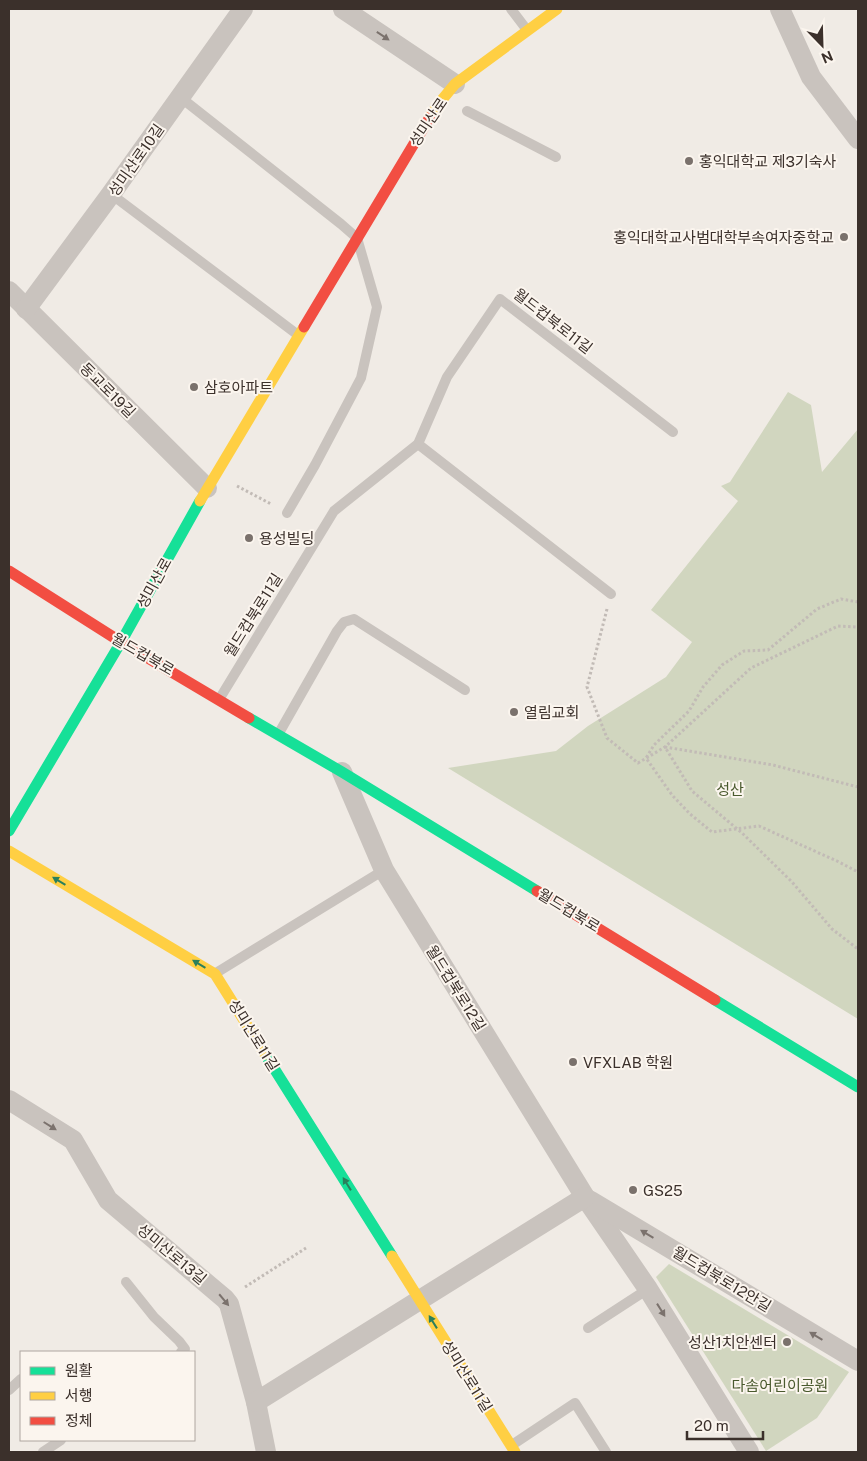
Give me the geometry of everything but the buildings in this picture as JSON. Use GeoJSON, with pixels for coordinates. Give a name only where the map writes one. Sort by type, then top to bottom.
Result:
{"type":"FeatureCollection","features":[{"type":"Feature","properties":{"kind":"street","name":"성미산로10길"},"geometry":{"type":"LineString","coordinates":[[26,309],[243,9]]}},
{"type":"Feature","properties":{"kind":"street"},"geometry":{"type":"LineString","coordinates":[[343,9],[455,84]]}},
{"type":"Feature","properties":{"kind":"street","name":"성미산로"},"geometry":{"type":"LineString","coordinates":[[9,831],[121,642],[211,481],[436,107],[455,84],[558,9]]}},
{"type":"Feature","properties":{"kind":"street"},"geometry":{"type":"LineString","coordinates":[[780,9],[811,77],[858,139]]}},
{"type":"Feature","properties":{"kind":"street","name":"동교로19길"},"geometry":{"type":"LineString","coordinates":[[9,291],[211,481]]}},
{"type":"Feature","properties":{"kind":"street","name":"월드컵북로"},"geometry":{"type":"LineString","coordinates":[[9,571],[121,642],[342,772],[858,1087]]}},
{"type":"Feature","properties":{"kind":"street","name":"월드컵북로12길"},"geometry":{"type":"LineString","coordinates":[[342,772],[384,870],[585,1197],[648,1289],[749,1452]]}},
{"type":"Feature","properties":{"kind":"street","name":"성미산로11길"},"geometry":{"type":"LineString","coordinates":[[9,851],[215,974],[513,1449]]}},
{"type":"Feature","properties":{"kind":"street","name":"성미산로13길"},"geometry":{"type":"LineString","coordinates":[[9,1100],[72,1140],[108,1200],[229,1304],[256,1402],[266,1452]]}},
{"type":"Feature","properties":{"kind":"street"},"geometry":{"type":"LineString","coordinates":[[256,1402],[585,1197]]}},
{"type":"Feature","properties":{"kind":"street","name":"월드컵북로12안길"},"geometry":{"type":"LineString","coordinates":[[585,1197],[858,1361]]}},
{"type":"Feature","properties":{"kind":"lane"},"geometry":{"type":"LineString","coordinates":[[512,9],[528,31]]}},
{"type":"Feature","properties":{"kind":"lane"},"geometry":{"type":"LineString","coordinates":[[180,98],[357,238],[377,307],[361,378],[316,465],[287,513]]}},
{"type":"Feature","properties":{"kind":"lane","name":"성미산로"},"geometry":{"type":"LineString","coordinates":[[467,111],[556,157]]}},
{"type":"Feature","properties":{"kind":"lane"},"geometry":{"type":"LineString","coordinates":[[111,194],[298,335]]}},
{"type":"Feature","properties":{"kind":"lane","name":"월드컵북로11길"},"geometry":{"type":"LineString","coordinates":[[219,699],[334,512],[418,444],[447,377],[500,299],[673,432]]}},
{"type":"Feature","properties":{"kind":"lane"},"geometry":{"type":"LineString","coordinates":[[418,444],[611,594]]}},
{"type":"Feature","properties":{"kind":"lane"},"geometry":{"type":"LineString","coordinates":[[278,734],[337,631],[344,622],[354,619],[465,690]]}},
{"type":"Feature","properties":{"kind":"lane"},"geometry":{"type":"LineString","coordinates":[[215,974],[384,870]]}},
{"type":"Feature","properties":{"kind":"lane"},"geometry":{"type":"LineString","coordinates":[[126,1282],[154,1317],[179,1341],[185,1350],[184,1351]]}},
{"type":"Feature","properties":{"kind":"lane"},"geometry":{"type":"LineString","coordinates":[[588,1328],[648,1289]]}},
{"type":"Feature","properties":{"kind":"lane"},"geometry":{"type":"LineString","coordinates":[[9,1390],[20,1380]]}},
{"type":"Feature","properties":{"kind":"lane"},"geometry":{"type":"LineString","coordinates":[[513,1449],[575,1403],[606,1452]]}},
{"type":"Feature","properties":{"kind":"lane"},"geometry":{"type":"LineString","coordinates":[[43,1452],[60,1441]]}},
{"type":"Feature","properties":{"kind":"path"},"geometry":{"type":"LineString","coordinates":[[211,481],[287,513]]}},
{"type":"Feature","properties":{"kind":"path"},"geometry":{"type":"LineString","coordinates":[[611,594],[587,687],[607,738],[638,763],[665,747],[751,668],[838,626],[858,627]]}},
{"type":"Feature","properties":{"kind":"path"},"geometry":{"type":"LineString","coordinates":[[646,758],[659,740],[689,711],[703,686],[722,665],[744,650],[768,650],[817,609],[841,599],[858,602]]}},
{"type":"Feature","properties":{"kind":"path"},"geometry":{"type":"LineString","coordinates":[[665,747],[772,765],[858,787]]}},
{"type":"Feature","properties":{"kind":"path"},"geometry":{"type":"LineString","coordinates":[[665,747],[692,791],[736,829],[792,882],[832,929],[858,949]]}},
{"type":"Feature","properties":{"kind":"path"},"geometry":{"type":"LineString","coordinates":[[646,758],[672,795],[690,814],[712,832],[759,826],[858,872]]}},
{"type":"Feature","properties":{"kind":"path"},"geometry":{"type":"LineString","coordinates":[[225,1299],[306,1248]]}},
{"type":"Feature","properties":{"kind":"green space","name":"성산"},"geometry":{"type":"Polygon","coordinates":[[[788,392],[811,405],[822,472],[858,429],[858,1019],[448,768],[556,751],[588,726],[666,677],[692,642],[651,610],[738,501],[721,486],[730,482],[788,392]]]}},
{"type":"Feature","properties":{"kind":"green space","name":"다솜어린이공원"},"geometry":{"type":"Polygon","coordinates":[[[669,1264],[849,1372],[817,1418],[766,1451],[656,1277],[669,1264]]]}},
{"type":"Feature","properties":{"kind":"traffic: fast"},"geometry":{"type":"LineString","coordinates":[[9,831],[121,642],[200,501]]}},
{"type":"Feature","properties":{"kind":"traffic: fast"},"geometry":{"type":"LineString","coordinates":[[249,718],[342,772],[537,891]]}},
{"type":"Feature","properties":{"kind":"traffic: fast"},"geometry":{"type":"LineString","coordinates":[[715,1000],[858,1087]]}},
{"type":"Feature","properties":{"kind":"traffic: fast"},"geometry":{"type":"LineString","coordinates":[[265,1054],[392,1256]]}},
{"type":"Feature","properties":{"kind":"traffic: slow"},"geometry":{"type":"LineString","coordinates":[[430,117],[455,84],[557,9]]}},
{"type":"Feature","properties":{"kind":"traffic: slow"},"geometry":{"type":"LineString","coordinates":[[200,501],[304,327]]}},
{"type":"Feature","properties":{"kind":"traffic: slow"},"geometry":{"type":"LineString","coordinates":[[9,851],[215,974],[265,1054]]}},
{"type":"Feature","properties":{"kind":"traffic: slow"},"geometry":{"type":"LineString","coordinates":[[392,1256],[515,1452]]}},
{"type":"Feature","properties":{"kind":"traffic: jam"},"geometry":{"type":"LineString","coordinates":[[304,327],[430,117]]}},
{"type":"Feature","properties":{"kind":"traffic: jam"},"geometry":{"type":"LineString","coordinates":[[9,571],[121,642],[249,718]]}},
{"type":"Feature","properties":{"kind":"traffic: jam"},"geometry":{"type":"LineString","coordinates":[[537,891],[715,1000]]}},
{"type":"Feature","properties":{"kind":"place","name":"홍익대학교 제3기숙사"},"geometry":{"type":"Point","coordinates":[689,161]}},
{"type":"Feature","properties":{"kind":"place","name":"홍익대학교사범대학부속여자중학교"},"geometry":{"type":"Point","coordinates":[844,237]}},
{"type":"Feature","properties":{"kind":"place","name":"삼호아파트"},"geometry":{"type":"Point","coordinates":[194,387]}},
{"type":"Feature","properties":{"kind":"place","name":"용성빌딩"},"geometry":{"type":"Point","coordinates":[249,538]}},
{"type":"Feature","properties":{"kind":"place","name":"열림교회"},"geometry":{"type":"Point","coordinates":[514,712]}},
{"type":"Feature","properties":{"kind":"place","name":"VFXLAB 학원"},"geometry":{"type":"Point","coordinates":[573,1062]}},
{"type":"Feature","properties":{"kind":"place","name":"GS25"},"geometry":{"type":"Point","coordinates":[633,1190]}},
{"type":"Feature","properties":{"kind":"place","name":"성산1치안센터"},"geometry":{"type":"Point","coordinates":[787,1342]}}]}
